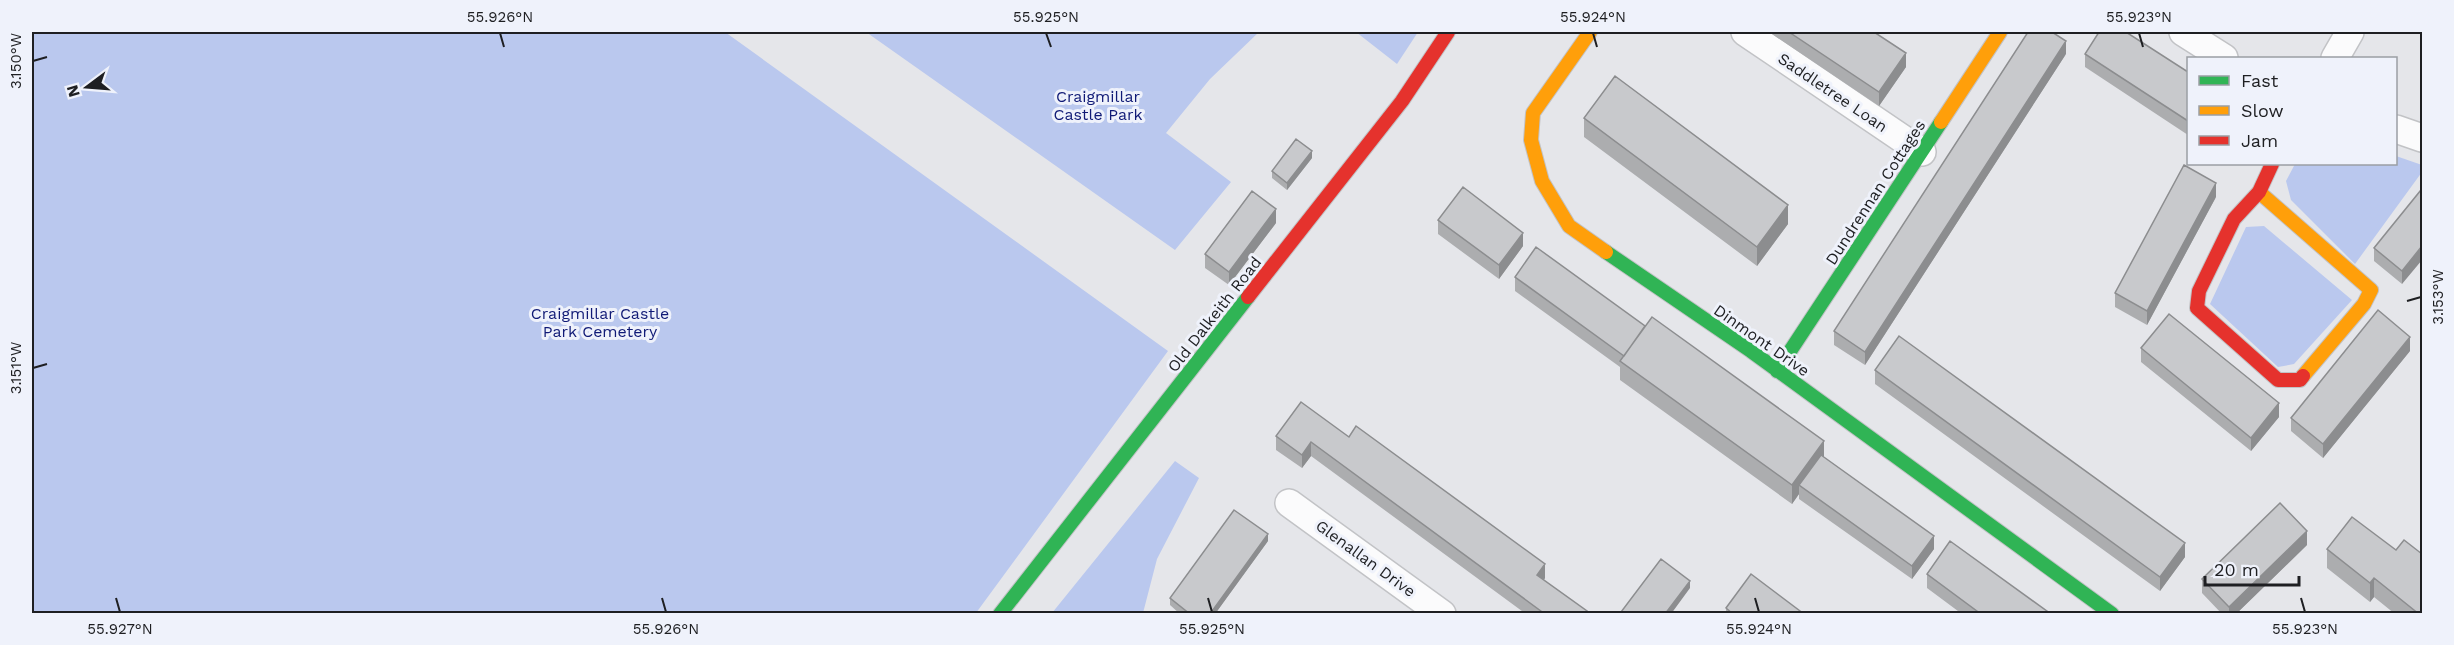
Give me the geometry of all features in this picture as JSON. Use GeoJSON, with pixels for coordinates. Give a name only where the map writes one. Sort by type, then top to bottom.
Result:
{"type":"FeatureCollection","features":[{"type":"Feature","properties":{"kind":"street","name":"Old Dalkeith Road"},"geometry":{"type":"LineString","coordinates":[[1000,614],[1402,101],[1448,32]]}},
{"type":"Feature","properties":{"kind":"street","name":"Dinmont Drive"},"geometry":{"type":"LineString","coordinates":[[1590,32],[1533,113],[1532,140],[1542,182],[1569,226],[1778,371],[2112,614]]}},
{"type":"Feature","properties":{"kind":"street","name":"Saddletree Loan"},"geometry":{"type":"LineString","coordinates":[[1745,32],[1922,152]]}},
{"type":"Feature","properties":{"kind":"street","name":"Dundrennan Cottages"},"geometry":{"type":"LineString","coordinates":[[1778,371],[2000,32]]}},
{"type":"Feature","properties":{"kind":"street"},"geometry":{"type":"LineString","coordinates":[[2183,32],[2222,57]]}},
{"type":"Feature","properties":{"kind":"street"},"geometry":{"type":"LineString","coordinates":[[2336,57],[2350,32]]}},
{"type":"Feature","properties":{"kind":"street"},"geometry":{"type":"LineString","coordinates":[[2397,129],[2422,138]]}},
{"type":"Feature","properties":{"kind":"street"},"geometry":{"type":"LineString","coordinates":[[2259,192],[2371,290],[2364,304],[2300,380],[2278,380],[2198,308],[2199,291],[2234,219],[2259,192],[2272,165]]}},
{"type":"Feature","properties":{"kind":"street","name":"Glenallan Drive"},"geometry":{"type":"LineString","coordinates":[[1289,503],[1442,614]]}},
{"type":"Feature","properties":{"kind":"green space","name":"Craigmillar Castle Park Cemetery"},"geometry":{"type":"Polygon","coordinates":[[[32,32],[725,32],[1168,351],[976,613],[32,613],[32,32]]]}},
{"type":"Feature","properties":{"kind":"green space","name":"Craigmillar Castle Park"},"geometry":{"type":"Polygon","coordinates":[[[866,32],[1259,32],[1210,79],[1166,133],[1231,182],[1175,250],[866,32]]]}},
{"type":"Feature","properties":{"kind":"green space"},"geometry":{"type":"Polygon","coordinates":[[[1356,32],[1418,32],[1397,64],[1356,32]]]}},
{"type":"Feature","properties":{"kind":"green space"},"geometry":{"type":"Polygon","coordinates":[[[2397,156],[2422,165],[2422,172],[2355,264],[2291,200],[2286,181],[2294,165],[2397,165],[2397,156]]]}},
{"type":"Feature","properties":{"kind":"green space"},"geometry":{"type":"Polygon","coordinates":[[[2264,226],[2352,300],[2294,364],[2278,367],[2210,304],[2246,227],[2264,226]]]}},
{"type":"Feature","properties":{"kind":"green space"},"geometry":{"type":"Polygon","coordinates":[[[1175,461],[1199,478],[1157,559],[1143,613],[1052,613],[1175,461]]]}},
{"type":"Feature","properties":{"kind":"building"},"geometry":{"type":"Polygon","coordinates":[[[1789,32],[1874,32],[1906,53],[1879,92],[1789,32]]]}},
{"type":"Feature","properties":{"kind":"building"},"geometry":{"type":"Polygon","coordinates":[[[2028,32],[2052,32],[2066,41],[1865,352],[1834,331],[2028,32]]]}},
{"type":"Feature","properties":{"kind":"building"},"geometry":{"type":"Polygon","coordinates":[[[2099,32],[2126,32],[2187,71],[2187,120],[2085,54],[2099,32]]]}},
{"type":"Feature","properties":{"kind":"building"},"geometry":{"type":"Polygon","coordinates":[[[1615,76],[1788,205],[1757,247],[1584,118],[1615,76]]]}},
{"type":"Feature","properties":{"kind":"building"},"geometry":{"type":"Polygon","coordinates":[[[1296,139],[1312,151],[1287,183],[1272,171],[1296,139]]]}},
{"type":"Feature","properties":{"kind":"building"},"geometry":{"type":"Polygon","coordinates":[[[2184,165],[2216,183],[2147,311],[2115,293],[2184,165]]]}},
{"type":"Feature","properties":{"kind":"building"},"geometry":{"type":"Polygon","coordinates":[[[1463,187],[1523,233],[1499,265],[1438,220],[1463,187]]]}},
{"type":"Feature","properties":{"kind":"building"},"geometry":{"type":"Polygon","coordinates":[[[2421,190],[2422,246],[2402,271],[2374,248],[2421,190]]]}},
{"type":"Feature","properties":{"kind":"building"},"geometry":{"type":"Polygon","coordinates":[[[1252,191],[1276,209],[1229,272],[1205,254],[1252,191]]]}},
{"type":"Feature","properties":{"kind":"building"},"geometry":{"type":"Polygon","coordinates":[[[1536,247],[1645,326],[1624,356],[1515,277],[1536,247]]]}},
{"type":"Feature","properties":{"kind":"building"},"geometry":{"type":"Polygon","coordinates":[[[2378,310],[2410,337],[2323,444],[2291,418],[2378,310]]]}},
{"type":"Feature","properties":{"kind":"building"},"geometry":{"type":"Polygon","coordinates":[[[2169,314],[2279,403],[2251,438],[2141,348],[2169,314]]]}},
{"type":"Feature","properties":{"kind":"building"},"geometry":{"type":"Polygon","coordinates":[[[1652,317],[1824,441],[1792,485],[1620,361],[1652,317]]]}},
{"type":"Feature","properties":{"kind":"building"},"geometry":{"type":"Polygon","coordinates":[[[1899,336],[2185,543],[2160,577],[1875,370],[1899,336]]]}},
{"type":"Feature","properties":{"kind":"building"},"geometry":{"type":"Polygon","coordinates":[[[1301,402],[1349,437],[1356,426],[1545,564],[1537,575],[1587,611],[1585,614],[1545,614],[1311,442],[1302,455],[1276,436],[1301,402]]]}},
{"type":"Feature","properties":{"kind":"building"},"geometry":{"type":"Polygon","coordinates":[[[1821,455],[1934,536],[1912,566],[1799,485],[1821,455]]]}},
{"type":"Feature","properties":{"kind":"building"},"geometry":{"type":"Polygon","coordinates":[[[2280,503],[2307,531],[2229,607],[2202,579],[2280,503]]]}},
{"type":"Feature","properties":{"kind":"building"},"geometry":{"type":"Polygon","coordinates":[[[1234,510],[1268,534],[1210,614],[1190,614],[1170,598],[1234,510]]]}},
{"type":"Feature","properties":{"kind":"building"},"geometry":{"type":"Polygon","coordinates":[[[2352,517],[2396,550],[2404,540],[2422,554],[2422,614],[2374,578],[2370,583],[2327,549],[2352,517]]]}},
{"type":"Feature","properties":{"kind":"building"},"geometry":{"type":"Polygon","coordinates":[[[1950,541],[2051,614],[1981,614],[1927,574],[1950,541]]]}},
{"type":"Feature","properties":{"kind":"building"},"geometry":{"type":"Polygon","coordinates":[[[1661,559],[1690,581],[1665,614],[1624,614],[1621,612],[1661,559]]]}},
{"type":"Feature","properties":{"kind":"building"},"geometry":{"type":"Polygon","coordinates":[[[1751,574],[1804,614],[1733,614],[1726,608],[1751,574]]]}},
{"type":"Feature","properties":{"kind":"traffic: fast"},"geometry":{"type":"LineString","coordinates":[[1777,371],[1941,122]]}},
{"type":"Feature","properties":{"kind":"traffic: fast"},"geometry":{"type":"LineString","coordinates":[[1606,252],[1751,351],[2112,614]]}},
{"type":"Feature","properties":{"kind":"traffic: fast"},"geometry":{"type":"LineString","coordinates":[[1000,614],[1248,297]]}},
{"type":"Feature","properties":{"kind":"traffic: slow"},"geometry":{"type":"LineString","coordinates":[[1590,32],[1533,113],[1531,140],[1542,181],[1569,226],[1606,252]]}},
{"type":"Feature","properties":{"kind":"traffic: slow"},"geometry":{"type":"LineString","coordinates":[[1941,122],[2000,32]]}},
{"type":"Feature","properties":{"kind":"traffic: slow"},"geometry":{"type":"LineString","coordinates":[[2259,192],[2371,290],[2364,304],[2303,376]]}},
{"type":"Feature","properties":{"kind":"traffic: jam"},"geometry":{"type":"LineString","coordinates":[[1248,297],[1402,101],[1448,32]]}},
{"type":"Feature","properties":{"kind":"traffic: jam"},"geometry":{"type":"LineString","coordinates":[[2272,165],[2259,192],[2234,219],[2199,291],[2197,308],[2278,380],[2300,380],[2303,376]]}}]}
